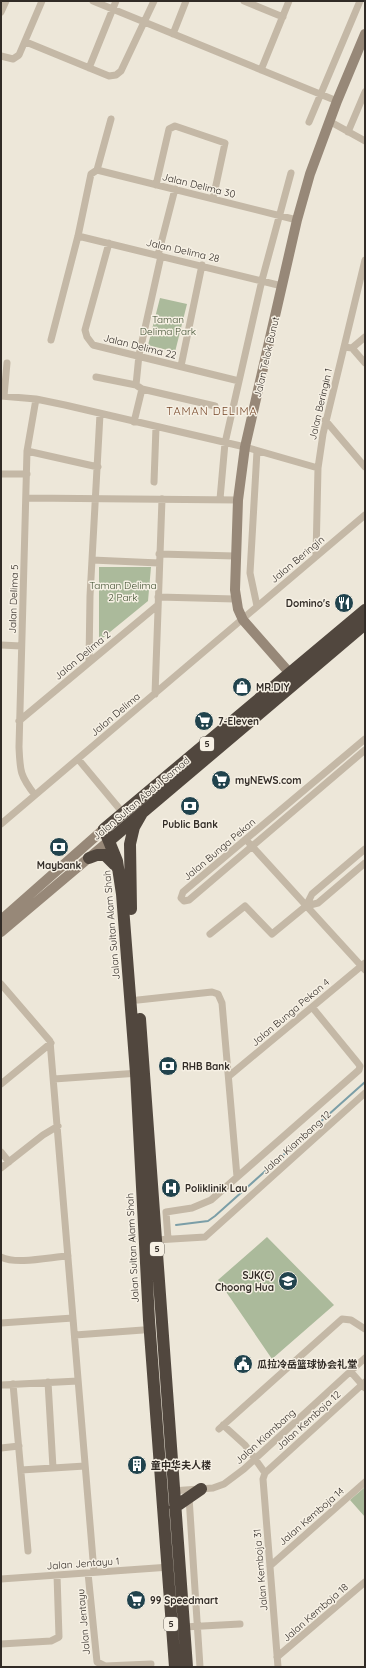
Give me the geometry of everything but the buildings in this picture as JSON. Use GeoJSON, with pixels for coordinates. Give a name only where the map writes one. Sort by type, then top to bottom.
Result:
{"type":"FeatureCollection","features":[{"type":"Feature","properties":{"kind":"highway","name":"5"},"geometry":{"type":"LineString","coordinates":[[293,678],[365,610]]}},
{"type":"Feature","properties":{"kind":"highway","name":"5"},"geometry":{"type":"LineString","coordinates":[[293,678],[365,624]]}},
{"type":"Feature","properties":{"kind":"highway","name":"Jalan Sultan Abdul Samad"},"geometry":{"type":"LineString","coordinates":[[111,831],[142,813],[293,678]]}},
{"type":"Feature","properties":{"kind":"highway","name":"Jalan Sultan Abdul Samad"},"geometry":{"type":"LineString","coordinates":[[111,831],[123,813],[293,678]]}},
{"type":"Feature","properties":{"kind":"highway"},"geometry":{"type":"LineString","coordinates":[[129,860],[131,836],[142,813]]}},
{"type":"Feature","properties":{"kind":"highway","name":"5"},"geometry":{"type":"LineString","coordinates":[[111,831],[129,860]]}},
{"type":"Feature","properties":{"kind":"highway","name":"Jalan Sultan Alam Shah"},"geometry":{"type":"LineString","coordinates":[[111,831],[120,871],[156,1240],[161,1396],[161,1491],[175,1667]]}},
{"type":"Feature","properties":{"kind":"highway"},"geometry":{"type":"LineString","coordinates":[[89,858],[97,854],[105,855],[111,859],[120,871]]}},
{"type":"Feature","properties":{"kind":"highway","name":"Jalan Sultan Alam Shah"},"geometry":{"type":"LineString","coordinates":[[129,860],[138,1000],[142,1208],[161,1396],[174,1490],[187,1667]]}},
{"type":"Feature","properties":{"kind":"highway"},"geometry":{"type":"LineString","coordinates":[[175,1507],[202,1488]]}},
{"type":"Feature","properties":{"kind":"street"},"geometry":{"type":"LineString","coordinates":[[1,12],[6,1]]}},
{"type":"Feature","properties":{"kind":"street"},"geometry":{"type":"LineString","coordinates":[[1,56],[10,59],[17,58],[26,42],[42,1]]}},
{"type":"Feature","properties":{"kind":"street"},"geometry":{"type":"LineString","coordinates":[[93,1],[337,101]]}},
{"type":"Feature","properties":{"kind":"street"},"geometry":{"type":"LineString","coordinates":[[89,68],[116,1]]}},
{"type":"Feature","properties":{"kind":"street"},"geometry":{"type":"LineString","coordinates":[[26,42],[109,76],[119,74],[154,1]]}},
{"type":"Feature","properties":{"kind":"street"},"geometry":{"type":"LineString","coordinates":[[173,34],[186,1]]}},
{"type":"Feature","properties":{"kind":"street"},"geometry":{"type":"LineString","coordinates":[[244,1],[283,17]]}},
{"type":"Feature","properties":{"kind":"street"},"geometry":{"type":"LineString","coordinates":[[261,70],[289,1]]}},
{"type":"Feature","properties":{"kind":"street"},"geometry":{"type":"LineString","coordinates":[[309,122],[360,1]]}},
{"type":"Feature","properties":{"kind":"street","name":"Jalan Telok Bunut"},"geometry":{"type":"LineString","coordinates":[[293,678],[243,620],[235,599],[235,556],[238,500],[245,447],[297,220],[310,174],[329,121],[365,34]]}},
{"type":"Feature","properties":{"kind":"street"},"geometry":{"type":"LineString","coordinates":[[348,132],[365,92]]}},
{"type":"Feature","properties":{"kind":"street"},"geometry":{"type":"LineString","coordinates":[[51,340],[78,236],[91,174],[97,170],[111,119]]}},
{"type":"Feature","properties":{"kind":"street"},"geometry":{"type":"LineString","coordinates":[[329,121],[365,141]]}},
{"type":"Feature","properties":{"kind":"street"},"geometry":{"type":"LineString","coordinates":[[156,185],[169,129],[175,126],[226,143],[213,199]]}},
{"type":"Feature","properties":{"kind":"street","name":"Jalan Delima 30"},"geometry":{"type":"LineString","coordinates":[[97,170],[297,220]]}},
{"type":"Feature","properties":{"kind":"street"},"geometry":{"type":"LineString","coordinates":[[220,499],[225,443],[262,280],[291,173]]}},
{"type":"Feature","properties":{"kind":"street"},"geometry":{"type":"LineString","coordinates":[[134,422],[139,387],[139,356],[174,189]]}},
{"type":"Feature","properties":{"kind":"street","name":"Jalan Delima 28"},"geometry":{"type":"LineString","coordinates":[[78,236],[202,265],[282,286]]}},
{"type":"Feature","properties":{"kind":"street","name":"Jalan Delima 22"},"geometry":{"type":"LineString","coordinates":[[109,243],[86,330],[87,337],[93,345],[239,381]]}},
{"type":"Feature","properties":{"kind":"street","name":"Jalan Beringin 1"},"geometry":{"type":"LineString","coordinates":[[316,556],[318,468],[326,420],[365,260]]}},
{"type":"Feature","properties":{"kind":"street"},"geometry":{"type":"LineString","coordinates":[[181,366],[202,265]]}},
{"type":"Feature","properties":{"kind":"street"},"geometry":{"type":"LineString","coordinates":[[344,348],[352,348],[365,337]]}},
{"type":"Feature","properties":{"kind":"street"},"geometry":{"type":"LineString","coordinates":[[352,348],[365,363]]}},
{"type":"Feature","properties":{"kind":"street"},"geometry":{"type":"LineString","coordinates":[[7,362],[2,396],[36,399],[245,447],[318,468]]}},
{"type":"Feature","properties":{"kind":"street"},"geometry":{"type":"LineString","coordinates":[[96,376],[215,406]]}},
{"type":"Feature","properties":{"kind":"street","name":"Jalan Delima 5"},"geometry":{"type":"LineString","coordinates":[[34,795],[23,780],[20,772],[19,721],[27,451],[36,399]]}},
{"type":"Feature","properties":{"kind":"street"},"geometry":{"type":"LineString","coordinates":[[89,662],[92,560],[100,414]]}},
{"type":"Feature","properties":{"kind":"street"},"geometry":{"type":"LineString","coordinates":[[326,420],[365,467]]}},
{"type":"Feature","properties":{"kind":"street"},"geometry":{"type":"LineString","coordinates":[[154,482],[156,427]]}},
{"type":"Feature","properties":{"kind":"street"},"geometry":{"type":"LineString","coordinates":[[27,451],[98,467]]}},
{"type":"Feature","properties":{"kind":"street"},"geometry":{"type":"LineString","coordinates":[[257,451],[250,573],[257,606]]}},
{"type":"Feature","properties":{"kind":"street"},"geometry":{"type":"LineString","coordinates":[[1,474],[27,474]]}},
{"type":"Feature","properties":{"kind":"street"},"geometry":{"type":"LineString","coordinates":[[26,498],[238,500]]}},
{"type":"Feature","properties":{"kind":"street"},"geometry":{"type":"LineString","coordinates":[[155,694],[162,499]]}},
{"type":"Feature","properties":{"kind":"street","name":"Jalan Beringin"},"geometry":{"type":"LineString","coordinates":[[243,620],[257,606],[365,515]]}},
{"type":"Feature","properties":{"kind":"street"},"geometry":{"type":"LineString","coordinates":[[159,554],[235,556]]}},
{"type":"Feature","properties":{"kind":"street"},"geometry":{"type":"LineString","coordinates":[[92,560],[159,563]]}},
{"type":"Feature","properties":{"kind":"street"},"geometry":{"type":"LineString","coordinates":[[158,597],[235,599]]}},
{"type":"Feature","properties":{"kind":"street","name":"Jalan Delima 2"},"geometry":{"type":"LineString","coordinates":[[19,721],[158,606]]}},
{"type":"Feature","properties":{"kind":"street","name":"Jalan Delima"},"geometry":{"type":"LineString","coordinates":[[1,824],[243,620]]}},
{"type":"Feature","properties":{"kind":"street"},"geometry":{"type":"LineString","coordinates":[[1,645],[21,646]]}},
{"type":"Feature","properties":{"kind":"street","name":"Jalan Bunga Pekan"},"geometry":{"type":"LineString","coordinates":[[364,753],[189,900],[184,901],[181,898],[183,892],[365,739]]}},
{"type":"Feature","properties":{"kind":"street"},"geometry":{"type":"LineString","coordinates":[[356,747],[364,753]]}},
{"type":"Feature","properties":{"kind":"street"},"geometry":{"type":"LineString","coordinates":[[78,759],[123,813]]}},
{"type":"Feature","properties":{"kind":"street","name":"Jalan Sultan Abdul Samad"},"geometry":{"type":"LineString","coordinates":[[1,932],[89,858],[111,831]]}},
{"type":"Feature","properties":{"kind":"street","name":"Jalan Sultan Abdul Samad"},"geometry":{"type":"LineString","coordinates":[[1,920],[111,831]]}},
{"type":"Feature","properties":{"kind":"street"},"geometry":{"type":"LineString","coordinates":[[246,840],[306,906],[364,966]]}},
{"type":"Feature","properties":{"kind":"street"},"geometry":{"type":"LineString","coordinates":[[210,934],[245,906],[270,935],[272,934],[306,906],[312,894],[365,850]]}},
{"type":"Feature","properties":{"kind":"street"},"geometry":{"type":"LineString","coordinates":[[306,906],[318,903],[365,864]]}},
{"type":"Feature","properties":{"kind":"street","name":"Jalan Bunga Pekan 4"},"geometry":{"type":"LineString","coordinates":[[229,1076],[364,966]]}},
{"type":"Feature","properties":{"kind":"street"},"geometry":{"type":"LineString","coordinates":[[1,984],[51,1043],[85,1466],[91,1573]]}},
{"type":"Feature","properties":{"kind":"street"},"geometry":{"type":"LineString","coordinates":[[138,1000],[212,992],[218,994],[222,1003],[237,1177]]}},
{"type":"Feature","properties":{"kind":"street"},"geometry":{"type":"LineString","coordinates":[[168,1239],[166,1212],[192,1208],[211,1200],[359,1070],[360,1066],[358,1062],[312,1007]]}},
{"type":"Feature","properties":{"kind":"street"},"geometry":{"type":"LineString","coordinates":[[1,1084],[51,1043]]}},
{"type":"Feature","properties":{"kind":"street"},"geometry":{"type":"LineString","coordinates":[[54,1079],[140,1072]]}},
{"type":"Feature","properties":{"kind":"street","name":"Jalan Kiambang 12"},"geometry":{"type":"LineString","coordinates":[[156,1240],[205,1237],[365,1093]]}},
{"type":"Feature","properties":{"kind":"street"},"geometry":{"type":"LineString","coordinates":[[1,1168],[43,1135],[58,1126]]}},
{"type":"Feature","properties":{"kind":"street"},"geometry":{"type":"LineString","coordinates":[[1,1152],[9,1162]]}},
{"type":"Feature","properties":{"kind":"street"},"geometry":{"type":"LineString","coordinates":[[1,1257],[10,1260],[21,1260],[68,1256]]}},
{"type":"Feature","properties":{"kind":"street"},"geometry":{"type":"LineString","coordinates":[[1,1323],[73,1318]]}},
{"type":"Feature","properties":{"kind":"street"},"geometry":{"type":"LineString","coordinates":[[265,1473],[256,1458],[245,1445],[221,1427],[342,1319],[351,1320],[365,1329]]}},
{"type":"Feature","properties":{"kind":"street"},"geometry":{"type":"LineString","coordinates":[[75,1335],[143,1330]]}},
{"type":"Feature","properties":{"kind":"street","name":"Jalan Kiambang"},"geometry":{"type":"LineString","coordinates":[[161,1491],[213,1488],[224,1484],[256,1458],[365,1358]]}},
{"type":"Feature","properties":{"kind":"street"},"geometry":{"type":"LineString","coordinates":[[351,1372],[364,1385]]}},
{"type":"Feature","properties":{"kind":"street"},"geometry":{"type":"LineString","coordinates":[[1,1385],[78,1381]]}},
{"type":"Feature","properties":{"kind":"street"},"geometry":{"type":"LineString","coordinates":[[48,1382],[53,1468]]}},
{"type":"Feature","properties":{"kind":"street"},"geometry":{"type":"LineString","coordinates":[[13,1384],[28,1552]]}},
{"type":"Feature","properties":{"kind":"street","name":"Jalan Kemboja 12"},"geometry":{"type":"LineString","coordinates":[[265,1473],[364,1385]]}},
{"type":"Feature","properties":{"kind":"street"},"geometry":{"type":"LineString","coordinates":[[1,1448],[19,1446]]}},
{"type":"Feature","properties":{"kind":"street"},"geometry":{"type":"LineString","coordinates":[[21,1470],[85,1466]]}},
{"type":"Feature","properties":{"kind":"street","name":"Jalan Kemboja 31"},"geometry":{"type":"LineString","coordinates":[[265,1473],[263,1479],[278,1667]]}},
{"type":"Feature","properties":{"kind":"street","name":"Jalan Kemboja 14"},"geometry":{"type":"LineString","coordinates":[[270,1566],[365,1482]]}},
{"type":"Feature","properties":{"kind":"street"},"geometry":{"type":"LineString","coordinates":[[189,1497],[200,1667]]}},
{"type":"Feature","properties":{"kind":"street","name":"Jalan Jentayu 1"},"geometry":{"type":"LineString","coordinates":[[1,1579],[179,1566]]}},
{"type":"Feature","properties":{"kind":"street","name":"Jalan Jentayu"},"geometry":{"type":"LineString","coordinates":[[91,1573],[96,1659],[98,1664],[105,1666],[151,1664]]}},
{"type":"Feature","properties":{"kind":"street"},"geometry":{"type":"LineString","coordinates":[[1,1644],[51,1641],[59,1637],[57,1575]]}},
{"type":"Feature","properties":{"kind":"street","name":"Jalan Kemboja 18"},"geometry":{"type":"LineString","coordinates":[[277,1657],[365,1582]]}},
{"type":"Feature","properties":{"kind":"street"},"geometry":{"type":"LineString","coordinates":[[184,1627],[240,1624]]}},
{"type":"Feature","properties":{"kind":"green space","name":"Taman Delima Park"},"geometry":{"type":"Polygon","coordinates":[[[160,298],[187,304],[175,352],[148,345],[160,298]]]}},
{"type":"Feature","properties":{"kind":"green space","name":"Taman Delima 2 Park"},"geometry":{"type":"Polygon","coordinates":[[[99,567],[151,567],[148,601],[99,641],[99,567]]]}},
{"type":"Feature","properties":{"kind":"green space"},"geometry":{"type":"Polygon","coordinates":[[[267,1237],[334,1305],[272,1359],[218,1280],[267,1237]]]}},
{"type":"Feature","properties":{"kind":"green space"},"geometry":{"type":"Polygon","coordinates":[[[365,1487],[365,1517],[350,1500],[365,1487]]]}},
{"type":"Feature","properties":{"kind":"waterway"},"geometry":{"type":"LineString","coordinates":[[176,1225],[208,1221],[215,1216],[365,1082]]}},
{"type":"Feature","properties":{"kind":"place","name":"Domino's"},"geometry":{"type":"Point","coordinates":[344,603]}},
{"type":"Feature","properties":{"kind":"place","name":"MR.DIY"},"geometry":{"type":"Point","coordinates":[242,687]}},
{"type":"Feature","properties":{"kind":"place","name":"7-Eleven"},"geometry":{"type":"Point","coordinates":[204,721]}},
{"type":"Feature","properties":{"kind":"place","name":"myNEWS.com"},"geometry":{"type":"Point","coordinates":[221,780]}},
{"type":"Feature","properties":{"kind":"place","name":"Public Bank"},"geometry":{"type":"Point","coordinates":[190,806]}},
{"type":"Feature","properties":{"kind":"place","name":"Maybank"},"geometry":{"type":"Point","coordinates":[59,847]}},
{"type":"Feature","properties":{"kind":"place","name":"RHB Bank"},"geometry":{"type":"Point","coordinates":[168,1066]}},
{"type":"Feature","properties":{"kind":"place","name":"Poliklinik Lau"},"geometry":{"type":"Point","coordinates":[171,1188]}},
{"type":"Feature","properties":{"kind":"place","name":"SJK(C) Choong Hua"},"geometry":{"type":"Point","coordinates":[288,1281]}},
{"type":"Feature","properties":{"kind":"place","name":"瓜拉冷岳篮球协会礼堂"},"geometry":{"type":"Point","coordinates":[243,1364]}},
{"type":"Feature","properties":{"kind":"place","name":"童中华夫人楼"},"geometry":{"type":"Point","coordinates":[137,1465]}},
{"type":"Feature","properties":{"kind":"place","name":"99 Speedmart"},"geometry":{"type":"Point","coordinates":[136,1600]}},
{"type":"Feature","properties":{"kind":"district","name":"TAMAN DELIMA"},"geometry":{"type":"Point","coordinates":[212,411]}}]}
